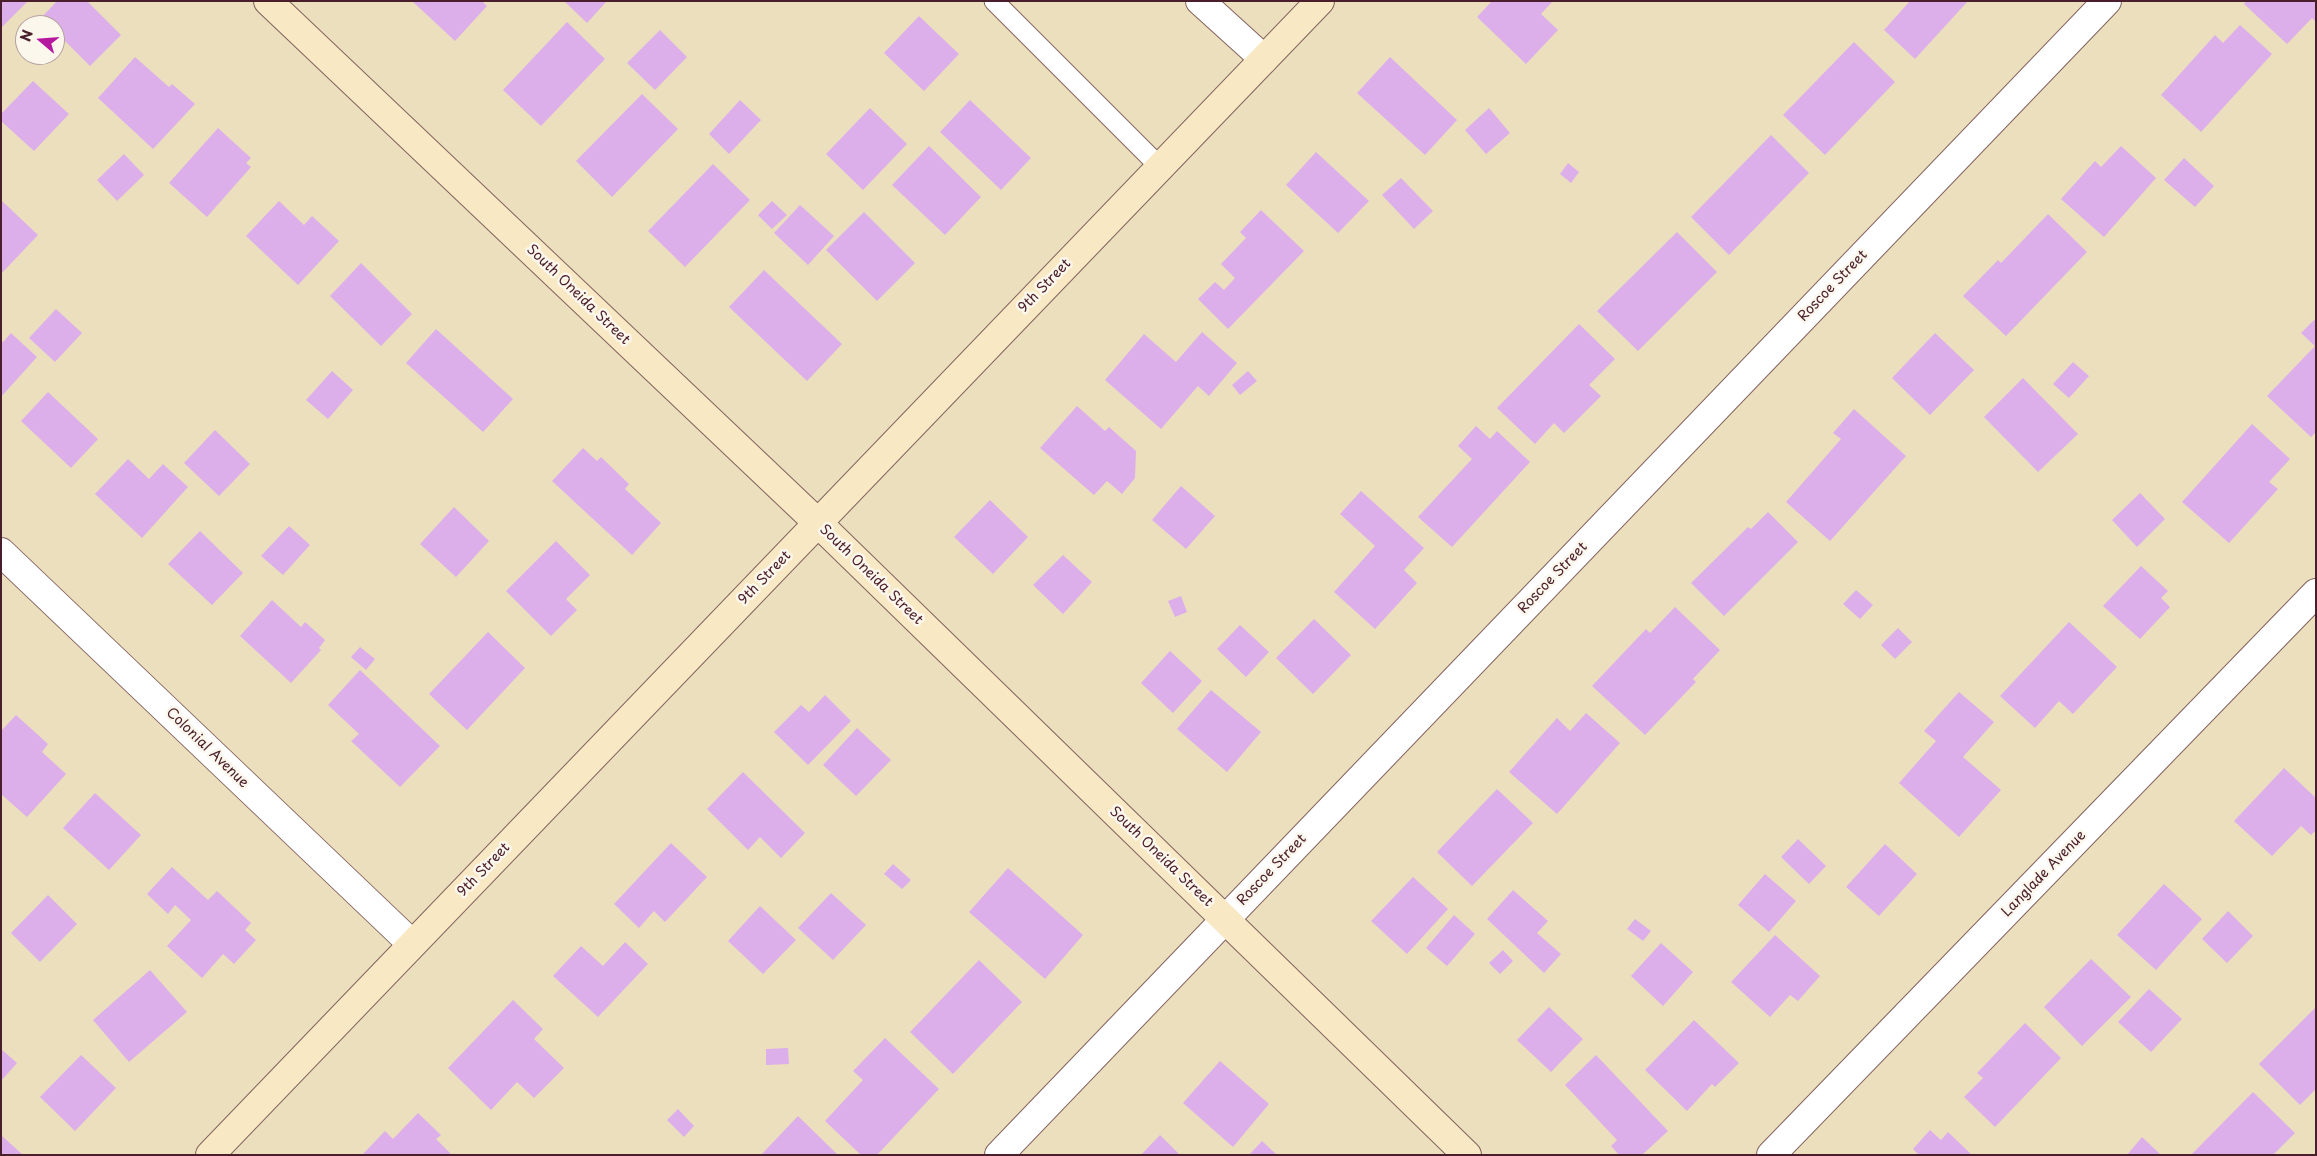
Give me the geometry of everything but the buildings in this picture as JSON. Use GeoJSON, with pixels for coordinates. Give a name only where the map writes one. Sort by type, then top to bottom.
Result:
{"type":"FeatureCollection","features":[{"type":"Feature","properties":{"kind":"street","name":"South Oneida Street"},"geometry":{"type":"LineString","coordinates":[[268,1],[818,523],[1467,1155]]}},
{"type":"Feature","properties":{"kind":"street"},"geometry":{"type":"LineString","coordinates":[[1200,1],[1264,59]]}},
{"type":"Feature","properties":{"kind":"street","name":"9th Street"},"geometry":{"type":"LineString","coordinates":[[210,1155],[1320,1]]}},
{"type":"Feature","properties":{"kind":"street","name":"Roscoe Street"},"geometry":{"type":"LineString","coordinates":[[999,1155],[2106,1]]}},
{"type":"Feature","properties":{"kind":"street","name":"Colonial Avenue"},"geometry":{"type":"LineString","coordinates":[[1,552],[412,944]]}},
{"type":"Feature","properties":{"kind":"street","name":"Langlade Avenue"},"geometry":{"type":"LineString","coordinates":[[1771,1155],[2316,593]]}},
{"type":"Feature","properties":{"kind":"lane"},"geometry":{"type":"LineString","coordinates":[[994,1],[1160,167]]}}]}
